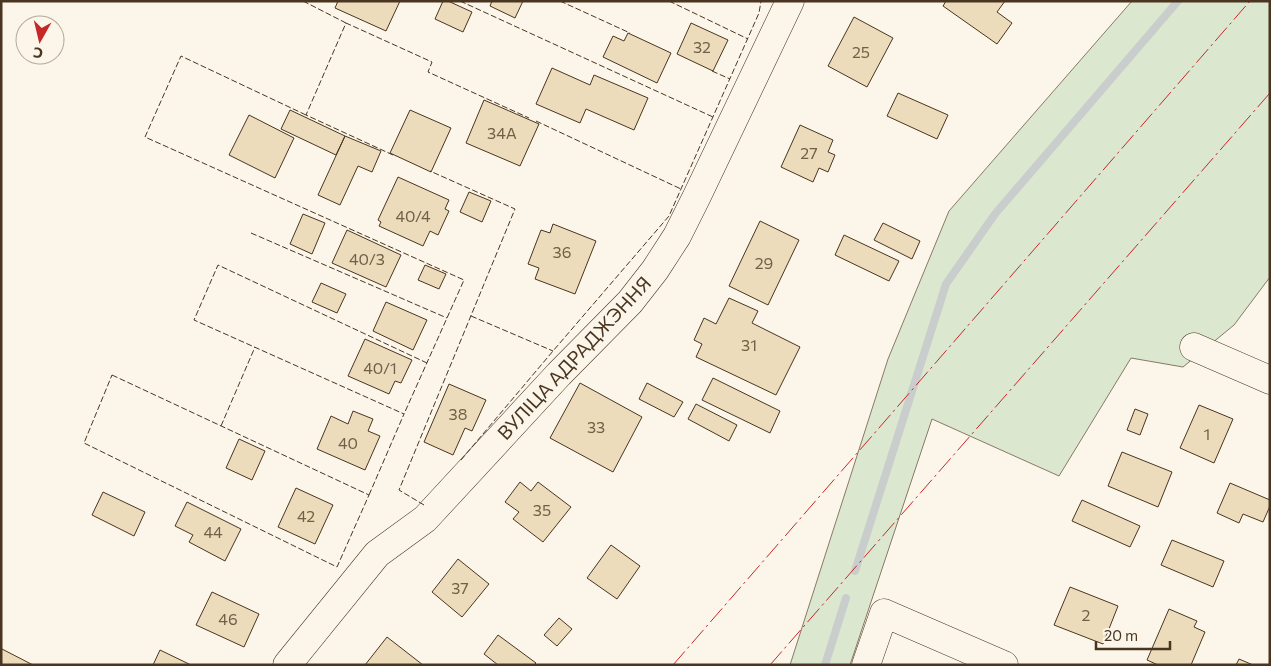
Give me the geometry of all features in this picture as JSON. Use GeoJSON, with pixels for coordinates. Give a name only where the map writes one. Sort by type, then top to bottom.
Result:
{"type":"FeatureCollection","features":[{"type":"Feature","properties":{"kind":"street","name":"ВУЛІЦА АДРАДЖЭННЯ"},"geometry":{"type":"LineString","coordinates":[[287,665],[377,554],[425,519],[559,374],[630,302],[655,270],[677,236],[790,1]]}},
{"type":"Feature","properties":{"kind":"street"},"geometry":{"type":"LineString","coordinates":[[1194,347],[1270,380]]}},
{"type":"Feature","properties":{"kind":"street"},"geometry":{"type":"LineString","coordinates":[[866,665],[884,613],[1004,665]]}},
{"type":"Feature","properties":{"kind":"green space"},"geometry":{"type":"Polygon","coordinates":[[[1132,1],[1270,1],[1270,277],[1234,325],[1183,367],[1131,358],[1059,476],[932,419],[850,665],[790,665],[888,359],[949,211],[1132,1]]]}},
{"type":"Feature","properties":{"kind":"building"},"geometry":{"type":"Polygon","coordinates":[[[338,1],[400,1],[386,31],[335,8],[338,1]]]}},
{"type":"Feature","properties":{"kind":"building"},"geometry":{"type":"Polygon","coordinates":[[[443,1],[448,1],[472,12],[463,32],[435,19],[443,1]]]}},
{"type":"Feature","properties":{"kind":"building"},"geometry":{"type":"Polygon","coordinates":[[[492,1],[523,1],[515,18],[490,6],[492,1]]]}},
{"type":"Feature","properties":{"kind":"building"},"geometry":{"type":"Polygon","coordinates":[[[946,1],[1005,1],[997,12],[1012,23],[997,44],[943,6],[946,1]]]}},
{"type":"Feature","properties":{"kind":"building"},"geometry":{"type":"Polygon","coordinates":[[[854,17],[893,38],[867,87],[828,66],[854,17]]]}},
{"type":"Feature","properties":{"kind":"building"},"geometry":{"type":"Polygon","coordinates":[[[691,23],[728,40],[713,71],[677,54],[691,23]]]}},
{"type":"Feature","properties":{"kind":"building"},"geometry":{"type":"Polygon","coordinates":[[[628,33],[671,53],[657,83],[603,57],[613,36],[624,41],[628,33]]]}},
{"type":"Feature","properties":{"kind":"building"},"geometry":{"type":"Polygon","coordinates":[[[552,68],[590,85],[594,75],[648,98],[634,130],[586,109],[580,123],[536,104],[552,68]]]}},
{"type":"Feature","properties":{"kind":"building"},"geometry":{"type":"Polygon","coordinates":[[[898,93],[948,115],[937,139],[887,116],[898,93]]]}},
{"type":"Feature","properties":{"kind":"building"},"geometry":{"type":"Polygon","coordinates":[[[484,100],[539,124],[520,166],[466,143],[484,100]]]}},
{"type":"Feature","properties":{"kind":"building"},"geometry":{"type":"Polygon","coordinates":[[[290,110],[345,136],[336,155],[281,129],[290,110]]]}},
{"type":"Feature","properties":{"kind":"building"},"geometry":{"type":"Polygon","coordinates":[[[410,110],[451,128],[431,172],[390,153],[410,110]]]}},
{"type":"Feature","properties":{"kind":"building"},"geometry":{"type":"Polygon","coordinates":[[[249,115],[294,138],[275,178],[229,155],[249,115]]]}},
{"type":"Feature","properties":{"kind":"building"},"geometry":{"type":"Polygon","coordinates":[[[800,125],[833,140],[828,152],[835,155],[828,172],[819,168],[813,182],[781,167],[800,125]]]}},
{"type":"Feature","properties":{"kind":"building"},"geometry":{"type":"Polygon","coordinates":[[[345,136],[381,151],[372,172],[358,166],[340,205],[318,195],[345,136]]]}},
{"type":"Feature","properties":{"kind":"building"},"geometry":{"type":"Polygon","coordinates":[[[398,177],[449,200],[445,209],[449,211],[438,235],[430,231],[423,246],[379,226],[381,222],[378,220],[398,177]]]}},
{"type":"Feature","properties":{"kind":"building"},"geometry":{"type":"Polygon","coordinates":[[[469,192],[491,201],[482,222],[460,212],[469,192]]]}},
{"type":"Feature","properties":{"kind":"building"},"geometry":{"type":"Polygon","coordinates":[[[303,214],[325,223],[312,254],[290,244],[303,214]]]}},
{"type":"Feature","properties":{"kind":"building"},"geometry":{"type":"Polygon","coordinates":[[[760,221],[799,240],[768,305],[729,286],[760,221]]]}},
{"type":"Feature","properties":{"kind":"building"},"geometry":{"type":"Polygon","coordinates":[[[883,223],[920,241],[912,259],[874,240],[883,223]]]}},
{"type":"Feature","properties":{"kind":"building"},"geometry":{"type":"Polygon","coordinates":[[[553,224],[596,241],[575,294],[535,279],[539,268],[528,264],[541,230],[550,233],[553,224]]]}},
{"type":"Feature","properties":{"kind":"building"},"geometry":{"type":"Polygon","coordinates":[[[347,230],[401,255],[386,287],[332,263],[347,230]]]}},
{"type":"Feature","properties":{"kind":"building"},"geometry":{"type":"Polygon","coordinates":[[[844,235],[899,261],[889,281],[835,255],[844,235]]]}},
{"type":"Feature","properties":{"kind":"building"},"geometry":{"type":"Polygon","coordinates":[[[425,265],[446,274],[439,289],[418,280],[425,265]]]}},
{"type":"Feature","properties":{"kind":"building"},"geometry":{"type":"Polygon","coordinates":[[[321,283],[346,294],[337,313],[312,302],[321,283]]]}},
{"type":"Feature","properties":{"kind":"building"},"geometry":{"type":"Polygon","coordinates":[[[729,298],[758,311],[752,323],[800,347],[776,395],[696,357],[702,344],[694,340],[704,318],[716,324],[729,298]]]}},
{"type":"Feature","properties":{"kind":"building"},"geometry":{"type":"Polygon","coordinates":[[[386,302],[427,320],[413,350],[373,331],[386,302]]]}},
{"type":"Feature","properties":{"kind":"building"},"geometry":{"type":"Polygon","coordinates":[[[365,339],[412,360],[401,383],[395,381],[389,394],[348,376],[365,339]]]}},
{"type":"Feature","properties":{"kind":"building"},"geometry":{"type":"Polygon","coordinates":[[[713,378],[780,411],[770,433],[702,400],[713,378]]]}},
{"type":"Feature","properties":{"kind":"building"},"geometry":{"type":"Polygon","coordinates":[[[580,383],[642,417],[613,472],[550,438],[580,383]]]}},
{"type":"Feature","properties":{"kind":"building"},"geometry":{"type":"Polygon","coordinates":[[[647,383],[683,402],[674,417],[639,399],[647,383]]]}},
{"type":"Feature","properties":{"kind":"building"},"geometry":{"type":"Polygon","coordinates":[[[449,384],[486,400],[472,431],[465,428],[453,455],[424,442],[449,384]]]}},
{"type":"Feature","properties":{"kind":"building"},"geometry":{"type":"Polygon","coordinates":[[[696,404],[737,425],[729,441],[688,419],[696,404]]]}},
{"type":"Feature","properties":{"kind":"building"},"geometry":{"type":"Polygon","coordinates":[[[1199,405],[1233,419],[1214,463],[1180,448],[1199,405]]]}},
{"type":"Feature","properties":{"kind":"building"},"geometry":{"type":"Polygon","coordinates":[[[1135,409],[1148,414],[1140,435],[1127,430],[1135,409]]]}},
{"type":"Feature","properties":{"kind":"building"},"geometry":{"type":"Polygon","coordinates":[[[353,411],[373,419],[368,431],[380,436],[365,470],[317,449],[331,416],[348,424],[353,411]]]}},
{"type":"Feature","properties":{"kind":"building"},"geometry":{"type":"Polygon","coordinates":[[[239,439],[265,451],[252,480],[226,468],[239,439]]]}},
{"type":"Feature","properties":{"kind":"building"},"geometry":{"type":"Polygon","coordinates":[[[1122,452],[1172,472],[1158,507],[1108,486],[1122,452]]]}},
{"type":"Feature","properties":{"kind":"building"},"geometry":{"type":"Polygon","coordinates":[[[520,482],[531,491],[538,482],[571,507],[543,542],[513,519],[519,512],[505,502],[520,482]]]}},
{"type":"Feature","properties":{"kind":"building"},"geometry":{"type":"Polygon","coordinates":[[[1230,483],[1270,500],[1270,506],[1263,522],[1243,514],[1239,523],[1217,513],[1230,483]]]}},
{"type":"Feature","properties":{"kind":"building"},"geometry":{"type":"Polygon","coordinates":[[[296,488],[333,505],[315,544],[278,527],[296,488]]]}},
{"type":"Feature","properties":{"kind":"building"},"geometry":{"type":"Polygon","coordinates":[[[103,492],[145,512],[134,536],[92,515],[103,492]]]}},
{"type":"Feature","properties":{"kind":"building"},"geometry":{"type":"Polygon","coordinates":[[[1082,500],[1140,526],[1130,547],[1072,521],[1082,500]]]}},
{"type":"Feature","properties":{"kind":"building"},"geometry":{"type":"Polygon","coordinates":[[[187,502],[241,529],[225,561],[189,542],[193,535],[175,526],[187,502]]]}},
{"type":"Feature","properties":{"kind":"building"},"geometry":{"type":"Polygon","coordinates":[[[1172,540],[1224,561],[1213,587],[1161,565],[1172,540]]]}},
{"type":"Feature","properties":{"kind":"building"},"geometry":{"type":"Polygon","coordinates":[[[611,545],[640,566],[617,599],[587,578],[611,545]]]}},
{"type":"Feature","properties":{"kind":"building"},"geometry":{"type":"Polygon","coordinates":[[[458,559],[489,584],[462,617],[432,592],[458,559]]]}},
{"type":"Feature","properties":{"kind":"building"},"geometry":{"type":"Polygon","coordinates":[[[1070,587],[1118,606],[1103,644],[1054,625],[1070,587]]]}},
{"type":"Feature","properties":{"kind":"building"},"geometry":{"type":"Polygon","coordinates":[[[212,592],[259,614],[244,647],[196,625],[212,592]]]}},
{"type":"Feature","properties":{"kind":"building"},"geometry":{"type":"Polygon","coordinates":[[[1169,609],[1197,621],[1194,627],[1205,632],[1191,665],[1158,665],[1147,660],[1169,609]]]}},
{"type":"Feature","properties":{"kind":"building"},"geometry":{"type":"Polygon","coordinates":[[[559,618],[572,629],[557,646],[544,635],[559,618]]]}},
{"type":"Feature","properties":{"kind":"building"},"geometry":{"type":"Polygon","coordinates":[[[498,635],[536,663],[534,665],[498,665],[484,654],[498,635]]]}},
{"type":"Feature","properties":{"kind":"building"},"geometry":{"type":"Polygon","coordinates":[[[387,637],[423,665],[365,665],[387,637]]]}},
{"type":"Feature","properties":{"kind":"building"},"geometry":{"type":"Polygon","coordinates":[[[2,649],[33,665],[1,665],[2,649]]]}},
{"type":"Feature","properties":{"kind":"building"},"geometry":{"type":"Polygon","coordinates":[[[160,650],[191,665],[153,665],[160,650]]]}},
{"type":"Feature","properties":{"kind":"building"},"geometry":{"type":"Polygon","coordinates":[[[1239,659],[1253,665],[1236,665],[1239,659]]]}},
{"type":"Feature","properties":{"kind":"waterway"},"geometry":{"type":"LineString","coordinates":[[855,571],[946,284],[995,214],[1178,1]]}},
{"type":"Feature","properties":{"kind":"waterway"},"geometry":{"type":"LineString","coordinates":[[825,665],[846,598]]}},
{"type":"Feature","properties":{"kind":"fence"},"geometry":{"type":"LineString","coordinates":[[303,1],[346,23]]}},
{"type":"Feature","properties":{"kind":"fence"},"geometry":{"type":"LineString","coordinates":[[460,1],[713,117]]}},
{"type":"Feature","properties":{"kind":"fence"},"geometry":{"type":"LineString","coordinates":[[560,1],[630,33]]}},
{"type":"Feature","properties":{"kind":"fence"},"geometry":{"type":"LineString","coordinates":[[669,1],[748,39]]}},
{"type":"Feature","properties":{"kind":"fence"},"geometry":{"type":"LineString","coordinates":[[461,460],[669,216],[759,13],[761,1]]}},
{"type":"Feature","properties":{"kind":"fence"},"geometry":{"type":"LineString","coordinates":[[393,155],[306,115],[346,23],[432,62],[428,72],[529,118]]}},
{"type":"Feature","properties":{"kind":"fence"},"geometry":{"type":"LineString","coordinates":[[306,115],[181,56],[145,137],[464,280],[404,414]]}},
{"type":"Feature","properties":{"kind":"fence"},"geometry":{"type":"LineString","coordinates":[[712,71],[730,79]]}},
{"type":"Feature","properties":{"kind":"fence"},"geometry":{"type":"LineString","coordinates":[[536,121],[681,189]]}},
{"type":"Feature","properties":{"kind":"fence"},"geometry":{"type":"LineString","coordinates":[[424,505],[399,490],[515,209],[430,171]]}},
{"type":"Feature","properties":{"kind":"fence"},"geometry":{"type":"LineString","coordinates":[[251,233],[447,318]]}},
{"type":"Feature","properties":{"kind":"fence"},"geometry":{"type":"LineString","coordinates":[[369,495],[404,414],[194,320],[218,265],[427,363]]}},
{"type":"Feature","properties":{"kind":"fence"},"geometry":{"type":"LineString","coordinates":[[471,316],[553,351]]}},
{"type":"Feature","properties":{"kind":"fence"},"geometry":{"type":"LineString","coordinates":[[221,426],[255,347]]}},
{"type":"Feature","properties":{"kind":"fence"},"geometry":{"type":"LineString","coordinates":[[112,375],[369,495],[337,567],[84,443],[112,375]]}},
{"type":"Feature","properties":{"kind":"power"},"geometry":{"type":"LineString","coordinates":[[673,665],[1250,1]]}},
{"type":"Feature","properties":{"kind":"power"},"geometry":{"type":"LineString","coordinates":[[770,665],[1270,93]]}}]}
